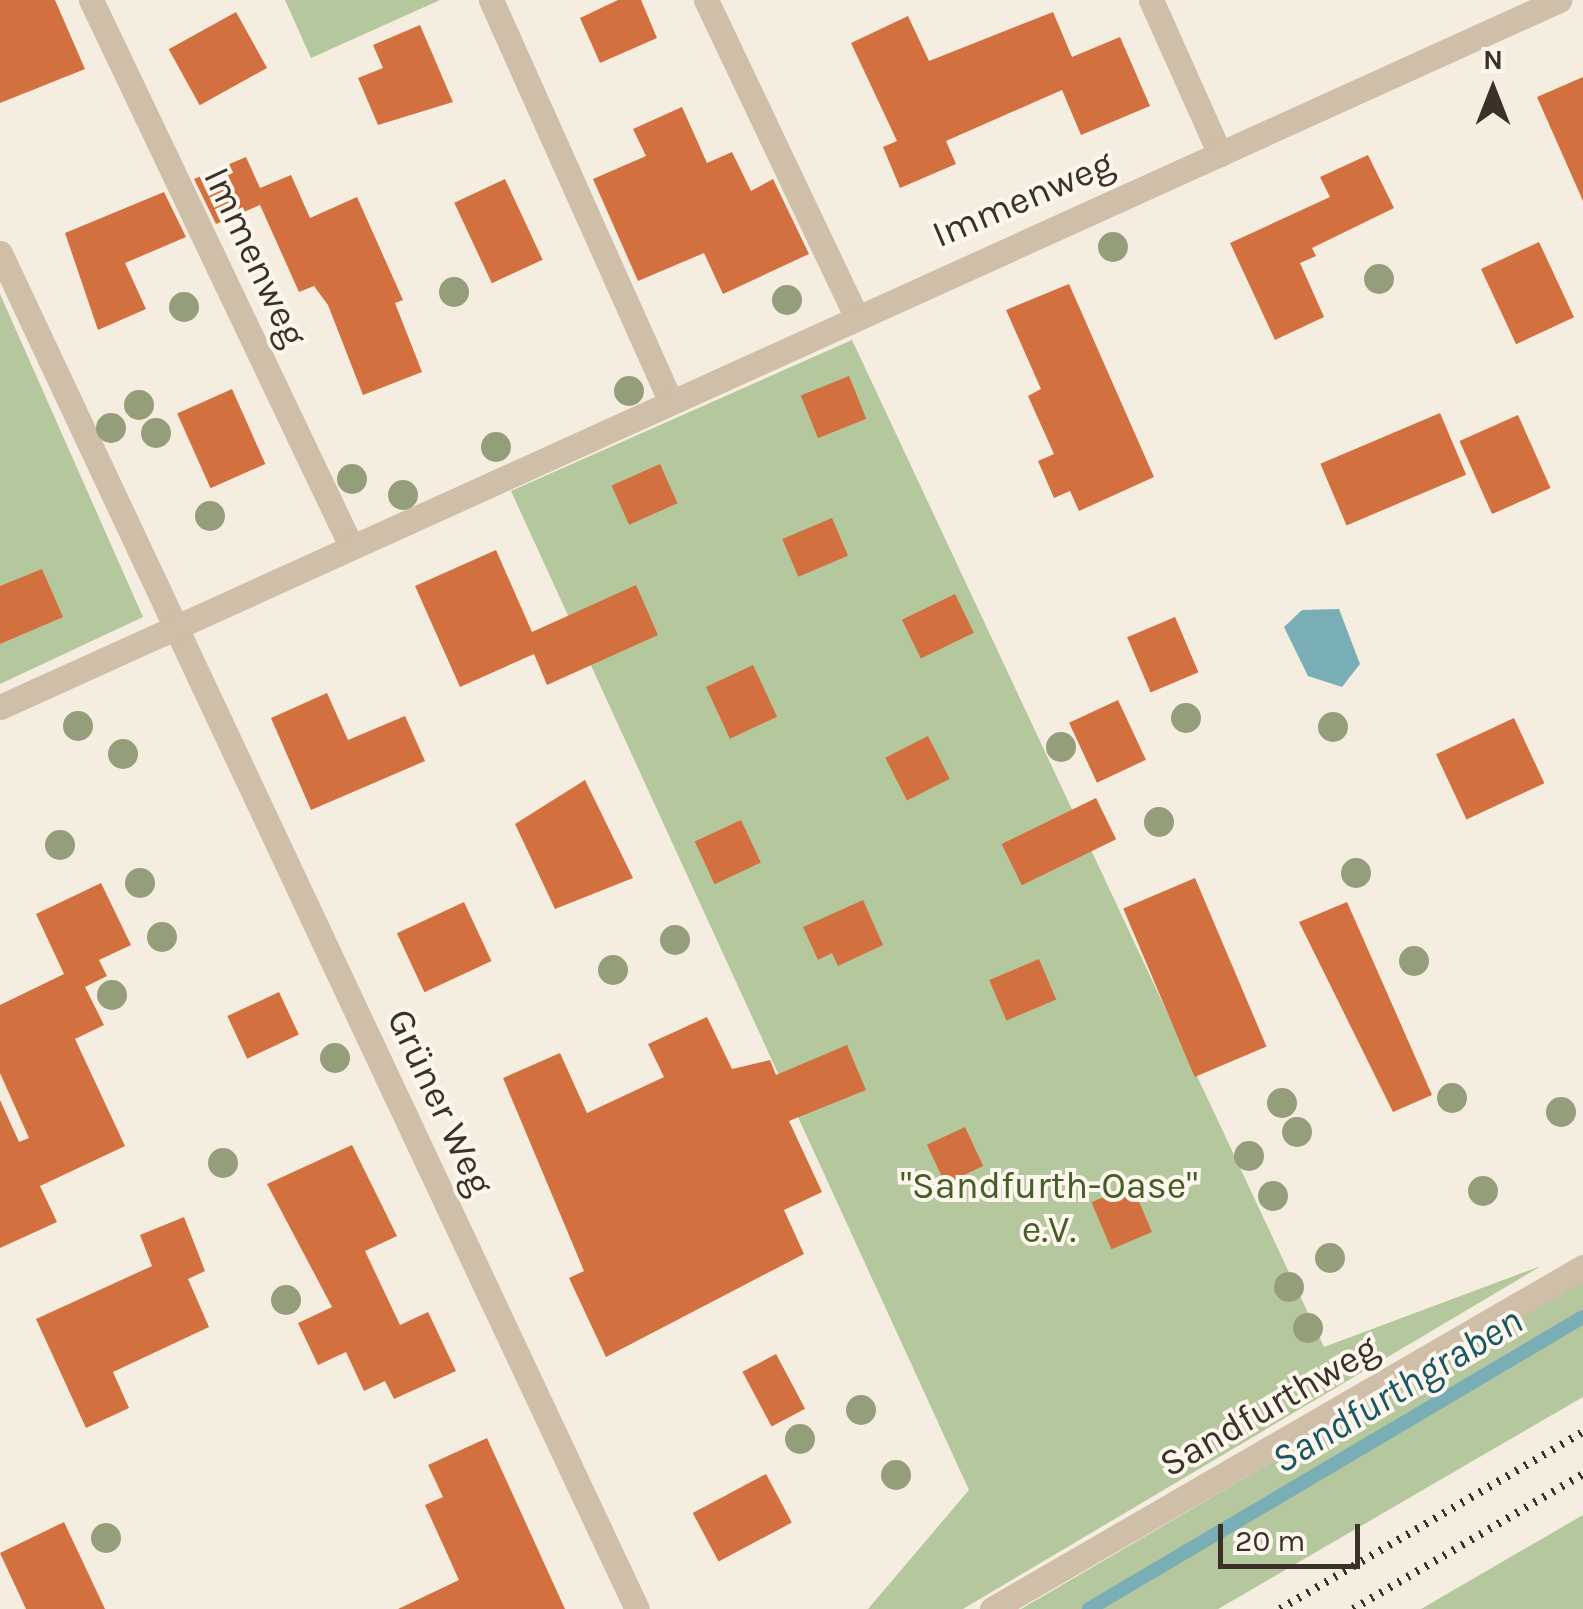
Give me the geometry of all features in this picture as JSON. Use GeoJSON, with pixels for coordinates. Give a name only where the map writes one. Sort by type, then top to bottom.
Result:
{"type":"FeatureCollection","features":[{"type":"Feature","properties":{"kind":"street","name":"Immenweg"},"geometry":{"type":"LineString","coordinates":[[91,0],[351,546]]}},
{"type":"Feature","properties":{"kind":"street"},"geometry":{"type":"LineString","coordinates":[[491,0],[670,397]]}},
{"type":"Feature","properties":{"kind":"street"},"geometry":{"type":"LineString","coordinates":[[706,0],[854,312]]}},
{"type":"Feature","properties":{"kind":"street"},"geometry":{"type":"LineString","coordinates":[[1150,0],[1220,154]]}},
{"type":"Feature","properties":{"kind":"street","name":"Immenweg"},"geometry":{"type":"LineString","coordinates":[[0,707],[854,312],[1220,154],[1559,0]]}},
{"type":"Feature","properties":{"kind":"street"},"geometry":{"type":"LineString","coordinates":[[0,253],[175,626]]}},
{"type":"Feature","properties":{"kind":"street","name":"Grüner Weg"},"geometry":{"type":"LineString","coordinates":[[175,626],[637,1609]]}},
{"type":"Feature","properties":{"kind":"street","name":"Sandfurthweg"},"geometry":{"type":"LineString","coordinates":[[992,1609],[1583,1267]]}},
{"type":"Feature","properties":{"kind":"green space"},"geometry":{"type":"Polygon","coordinates":[[[285,0],[440,0],[311,58],[285,0]]]}},
{"type":"Feature","properties":{"kind":"green space"},"geometry":{"type":"Polygon","coordinates":[[[0,294],[143,617],[0,684],[0,294]]]}},
{"type":"Feature","properties":{"kind":"green space","name":"\"Sandfurth-Oase\" e.V."},"geometry":{"type":"Polygon","coordinates":[[[852,340],[1324,1347],[1541,1266],[963,1609],[868,1609],[969,1490],[511,491],[852,340]]]}},
{"type":"Feature","properties":{"kind":"green space"},"geometry":{"type":"Polygon","coordinates":[[[1583,1280],[1583,1397],[1218,1609],[1021,1609],[1583,1280]]]}},
{"type":"Feature","properties":{"kind":"green space"},"geometry":{"type":"Polygon","coordinates":[[[1583,1515],[1583,1609],[1421,1609],[1583,1515]]]}},
{"type":"Feature","properties":{"kind":"water"},"geometry":{"type":"Polygon","coordinates":[[[1339,609],[1360,664],[1342,687],[1308,676],[1284,627],[1302,610],[1339,609]]]}},
{"type":"Feature","properties":{"kind":"building"},"geometry":{"type":"Polygon","coordinates":[[[0,0],[55,0],[85,69],[0,103],[0,0]]]}},
{"type":"Feature","properties":{"kind":"building"},"geometry":{"type":"Polygon","coordinates":[[[618,0],[641,0],[657,38],[600,63],[580,18],[618,0]]]}},
{"type":"Feature","properties":{"kind":"building"},"geometry":{"type":"Polygon","coordinates":[[[236,12],[267,68],[200,105],[169,49],[236,12]]]}},
{"type":"Feature","properties":{"kind":"building"},"geometry":{"type":"Polygon","coordinates":[[[1053,12],[1072,57],[1120,37],[1150,106],[1081,135],[1062,90],[946,141],[956,164],[900,188],[883,147],[897,141],[851,43],[908,16],[929,61],[1053,12]]]}},
{"type":"Feature","properties":{"kind":"building"},"geometry":{"type":"Polygon","coordinates":[[[420,25],[453,102],[378,125],[358,78],[383,68],[373,45],[420,25]]]}},
{"type":"Feature","properties":{"kind":"building"},"geometry":{"type":"Polygon","coordinates":[[[1583,77],[1583,201],[1537,97],[1583,77]]]}},
{"type":"Feature","properties":{"kind":"building"},"geometry":{"type":"Polygon","coordinates":[[[682,107],[707,163],[732,152],[751,191],[773,179],[809,254],[723,294],[704,253],[638,281],[593,179],[646,156],[633,129],[682,107]]]}},
{"type":"Feature","properties":{"kind":"building"},"geometry":{"type":"Polygon","coordinates":[[[1368,155],[1394,208],[1312,248],[1316,256],[1300,263],[1324,317],[1275,340],[1230,243],[1330,197],[1320,177],[1368,155]]]}},
{"type":"Feature","properties":{"kind":"building"},"geometry":{"type":"Polygon","coordinates":[[[246,157],[260,188],[291,175],[310,218],[357,197],[403,300],[395,303],[422,372],[363,395],[328,305],[314,286],[299,292],[260,205],[216,224],[194,179],[246,157]]]}},
{"type":"Feature","properties":{"kind":"building"},"geometry":{"type":"Polygon","coordinates":[[[505,179],[543,260],[492,283],[454,203],[505,179]]]}},
{"type":"Feature","properties":{"kind":"building"},"geometry":{"type":"Polygon","coordinates":[[[164,192],[186,237],[125,263],[146,309],[98,330],[65,233],[164,192]]]}},
{"type":"Feature","properties":{"kind":"building"},"geometry":{"type":"Polygon","coordinates":[[[1539,242],[1574,317],[1516,344],[1481,269],[1539,242]]]}},
{"type":"Feature","properties":{"kind":"building"},"geometry":{"type":"Polygon","coordinates":[[[1069,284],[1154,477],[1079,511],[1070,491],[1054,498],[1038,461],[1054,454],[1028,396],[1041,389],[1006,310],[1069,284]]]}},
{"type":"Feature","properties":{"kind":"building"},"geometry":{"type":"Polygon","coordinates":[[[849,376],[866,419],[818,438],[801,395],[849,376]]]}},
{"type":"Feature","properties":{"kind":"building"},"geometry":{"type":"Polygon","coordinates":[[[232,389],[265,464],[211,488],[177,413],[232,389]]]}},
{"type":"Feature","properties":{"kind":"building"},"geometry":{"type":"Polygon","coordinates":[[[1440,413],[1466,475],[1347,525],[1320,464],[1440,413]]]}},
{"type":"Feature","properties":{"kind":"building"},"geometry":{"type":"Polygon","coordinates":[[[1518,415],[1551,488],[1492,514],[1460,441],[1518,415]]]}},
{"type":"Feature","properties":{"kind":"building"},"geometry":{"type":"Polygon","coordinates":[[[660,464],[677,503],[629,525],[612,486],[660,464]]]}},
{"type":"Feature","properties":{"kind":"building"},"geometry":{"type":"Polygon","coordinates":[[[832,518],[848,556],[798,577],[782,539],[832,518]]]}},
{"type":"Feature","properties":{"kind":"building"},"geometry":{"type":"Polygon","coordinates":[[[496,550],[532,632],[636,585],[658,635],[547,685],[534,654],[460,687],[415,586],[496,550]]]}},
{"type":"Feature","properties":{"kind":"building"},"geometry":{"type":"Polygon","coordinates":[[[42,569],[63,617],[0,644],[0,586],[42,569]]]}},
{"type":"Feature","properties":{"kind":"building"},"geometry":{"type":"Polygon","coordinates":[[[955,594],[974,633],[921,659],[902,620],[955,594]]]}},
{"type":"Feature","properties":{"kind":"building"},"geometry":{"type":"Polygon","coordinates":[[[1175,617],[1198,672],[1151,693],[1127,637],[1175,617]]]}},
{"type":"Feature","properties":{"kind":"building"},"geometry":{"type":"Polygon","coordinates":[[[753,665],[777,717],[730,739],[706,687],[753,665]]]}},
{"type":"Feature","properties":{"kind":"building"},"geometry":{"type":"Polygon","coordinates":[[[327,693],[348,740],[405,716],[425,761],[311,810],[271,718],[327,693]]]}},
{"type":"Feature","properties":{"kind":"building"},"geometry":{"type":"Polygon","coordinates":[[[1118,700],[1146,760],[1097,783],[1069,723],[1118,700]]]}},
{"type":"Feature","properties":{"kind":"building"},"geometry":{"type":"Polygon","coordinates":[[[1514,718],[1544,783],[1466,820],[1436,754],[1514,718]]]}},
{"type":"Feature","properties":{"kind":"building"},"geometry":{"type":"Polygon","coordinates":[[[928,736],[950,779],[907,801],[885,758],[928,736]]]}},
{"type":"Feature","properties":{"kind":"building"},"geometry":{"type":"Polygon","coordinates":[[[585,780],[633,878],[555,909],[515,824],[585,780]]]}},
{"type":"Feature","properties":{"kind":"building"},"geometry":{"type":"Polygon","coordinates":[[[1096,798],[1116,839],[1022,885],[1002,844],[1096,798]]]}},
{"type":"Feature","properties":{"kind":"building"},"geometry":{"type":"Polygon","coordinates":[[[741,820],[761,863],[715,884],[695,842],[741,820]]]}},
{"type":"Feature","properties":{"kind":"building"},"geometry":{"type":"Polygon","coordinates":[[[1195,878],[1267,1046],[1195,1077],[1123,908],[1195,878]]]}},
{"type":"Feature","properties":{"kind":"building"},"geometry":{"type":"Polygon","coordinates":[[[101,883],[131,945],[99,960],[107,976],[85,987],[104,1025],[75,1039],[125,1146],[40,1186],[57,1222],[0,1248],[0,1100],[19,1142],[29,1138],[0,1073],[0,1005],[64,974],[36,914],[101,883]]]}},
{"type":"Feature","properties":{"kind":"building"},"geometry":{"type":"Polygon","coordinates":[[[863,900],[883,945],[838,966],[832,953],[818,960],[803,927],[863,900]]]}},
{"type":"Feature","properties":{"kind":"building"},"geometry":{"type":"Polygon","coordinates":[[[464,902],[491,961],[424,992],[397,933],[464,902]]]}},
{"type":"Feature","properties":{"kind":"building"},"geometry":{"type":"Polygon","coordinates":[[[1347,902],[1432,1095],[1393,1112],[1299,922],[1347,902]]]}},
{"type":"Feature","properties":{"kind":"building"},"geometry":{"type":"Polygon","coordinates":[[[1039,959],[1056,1000],[1006,1021],[989,980],[1039,959]]]}},
{"type":"Feature","properties":{"kind":"building"},"geometry":{"type":"Polygon","coordinates":[[[279,992],[299,1035],[247,1059],[227,1016],[279,992]]]}},
{"type":"Feature","properties":{"kind":"building"},"geometry":{"type":"Polygon","coordinates":[[[707,1017],[732,1069],[770,1060],[776,1075],[847,1045],[866,1090],[789,1121],[822,1192],[784,1210],[804,1254],[606,1357],[569,1278],[584,1271],[503,1078],[560,1053],[587,1113],[664,1077],[648,1044],[707,1017]]]}},
{"type":"Feature","properties":{"kind":"building"},"geometry":{"type":"Polygon","coordinates":[[[965,1127],[983,1166],[945,1184],[927,1145],[965,1127]]]}},
{"type":"Feature","properties":{"kind":"building"},"geometry":{"type":"Polygon","coordinates":[[[352,1145],[397,1236],[365,1251],[400,1325],[428,1312],[456,1371],[394,1399],[385,1381],[364,1391],[346,1352],[318,1365],[298,1323],[332,1307],[267,1184],[352,1145]]]}},
{"type":"Feature","properties":{"kind":"building"},"geometry":{"type":"Polygon","coordinates":[[[1132,1185],[1152,1232],[1111,1249],[1091,1202],[1132,1185]]]}},
{"type":"Feature","properties":{"kind":"building"},"geometry":{"type":"Polygon","coordinates":[[[184,1217],[205,1271],[188,1279],[209,1327],[113,1372],[129,1408],[86,1428],[36,1319],[152,1266],[140,1235],[184,1217]]]}},
{"type":"Feature","properties":{"kind":"building"},"geometry":{"type":"Polygon","coordinates":[[[776,1354],[805,1409],[772,1427],[742,1372],[776,1354]]]}},
{"type":"Feature","properties":{"kind":"building"},"geometry":{"type":"Polygon","coordinates":[[[487,1438],[565,1609],[398,1609],[459,1580],[425,1505],[443,1497],[428,1465],[487,1438]]]}},
{"type":"Feature","properties":{"kind":"building"},"geometry":{"type":"Polygon","coordinates":[[[766,1474],[792,1523],[719,1562],[693,1513],[766,1474]]]}},
{"type":"Feature","properties":{"kind":"building"},"geometry":{"type":"Polygon","coordinates":[[[64,1522],[105,1609],[26,1609],[0,1553],[64,1522]]]}},
{"type":"Feature","properties":{"kind":"waterway","name":"Sandfurthgraben"},"geometry":{"type":"LineString","coordinates":[[1089,1609],[1583,1317]]}},
{"type":"Feature","properties":{"kind":"railway"},"geometry":{"type":"LineString","coordinates":[[1280,1609],[1583,1432]]}},
{"type":"Feature","properties":{"kind":"railway"},"geometry":{"type":"LineString","coordinates":[[1353,1609],[1583,1474]]}}]}
